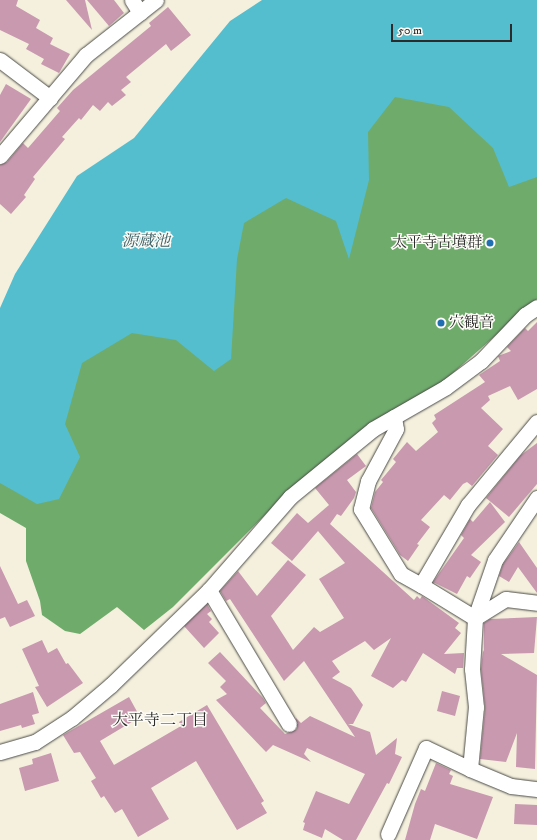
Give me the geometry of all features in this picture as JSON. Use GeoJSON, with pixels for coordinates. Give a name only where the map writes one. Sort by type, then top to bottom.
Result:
{"type":"FeatureCollection","features":[{"type":"Feature","properties":{"kind":"street"},"geometry":{"type":"LineString","coordinates":[[132,0],[140,13]]}},
{"type":"Feature","properties":{"kind":"street"},"geometry":{"type":"LineString","coordinates":[[0,155],[86,55],[156,0]]}},
{"type":"Feature","properties":{"kind":"street"},"geometry":{"type":"LineString","coordinates":[[0,60],[50,98]]}},
{"type":"Feature","properties":{"kind":"street"},"geometry":{"type":"LineString","coordinates":[[0,752],[35,742],[72,718],[111,685],[209,590],[290,497],[373,429],[446,387],[481,361],[525,315],[537,307]]}},
{"type":"Feature","properties":{"kind":"street"},"geometry":{"type":"LineString","coordinates":[[394,416],[396,429],[368,481],[361,509],[401,574],[475,618]]}},
{"type":"Feature","properties":{"kind":"street"},"geometry":{"type":"LineString","coordinates":[[421,585],[468,505],[537,422]]}},
{"type":"Feature","properties":{"kind":"street"},"geometry":{"type":"LineString","coordinates":[[470,769],[476,707],[472,669],[475,618],[495,560],[537,498]]}},
{"type":"Feature","properties":{"kind":"street"},"geometry":{"type":"LineString","coordinates":[[209,590],[289,724]]}},
{"type":"Feature","properties":{"kind":"street"},"geometry":{"type":"LineString","coordinates":[[475,618],[506,599],[537,603]]}},
{"type":"Feature","properties":{"kind":"street"},"geometry":{"type":"LineString","coordinates":[[388,834],[426,748],[470,769],[511,786],[537,789]]}},
{"type":"Feature","properties":{"kind":"green space"},"geometry":{"type":"Polygon","coordinates":[[[395,82],[537,94],[537,299],[445,380],[286,494],[173,607],[144,630],[117,607],[80,634],[65,631],[42,615],[40,601],[26,561],[26,528],[0,513],[0,467],[59,410],[80,350],[231,219],[356,123],[395,82]]]}},
{"type":"Feature","properties":{"kind":"water","name":"源蔵池"},"geometry":{"type":"Polygon","coordinates":[[[262,0],[537,0],[537,177],[509,187],[493,148],[449,107],[395,97],[368,132],[369,180],[349,259],[336,221],[286,198],[244,223],[237,259],[231,359],[214,371],[176,340],[132,333],[82,363],[65,424],[80,457],[59,499],[37,504],[0,483],[0,308],[15,274],[77,176],[134,138],[230,21],[262,0]]]}},
{"type":"Feature","properties":{"kind":"building"},"geometry":{"type":"Polygon","coordinates":[[[0,0],[18,0],[16,6],[40,20],[36,28],[53,38],[50,44],[70,54],[59,73],[41,64],[44,59],[26,49],[29,44],[0,30],[0,0]]]}},
{"type":"Feature","properties":{"kind":"building"},"geometry":{"type":"Polygon","coordinates":[[[66,0],[85,0],[92,30],[66,0]]]}},
{"type":"Feature","properties":{"kind":"building"},"geometry":{"type":"Polygon","coordinates":[[[87,0],[114,0],[124,13],[109,26],[87,0]]]}},
{"type":"Feature","properties":{"kind":"building"},"geometry":{"type":"Polygon","coordinates":[[[168,7],[191,35],[171,51],[166,44],[126,77],[131,82],[121,90],[126,95],[112,106],[108,102],[100,111],[93,105],[81,120],[79,118],[62,137],[65,139],[33,177],[35,179],[24,195],[26,197],[11,214],[0,204],[0,165],[7,162],[23,143],[28,148],[60,111],[57,108],[73,90],[151,26],[149,23],[168,7]]]}},
{"type":"Feature","properties":{"kind":"building"},"geometry":{"type":"Polygon","coordinates":[[[6,84],[31,99],[0,142],[0,95],[6,84]]]}},
{"type":"Feature","properties":{"kind":"building"},"geometry":{"type":"Polygon","coordinates":[[[537,322],[537,389],[518,400],[510,386],[488,396],[490,400],[481,408],[503,429],[488,446],[498,455],[472,486],[467,482],[463,484],[450,500],[444,495],[421,520],[430,527],[417,544],[419,545],[408,561],[400,555],[371,508],[375,492],[383,482],[381,480],[396,462],[393,459],[407,442],[416,451],[438,432],[432,423],[436,419],[434,415],[485,382],[479,375],[500,361],[498,356],[511,351],[507,347],[525,328],[528,331],[537,322]]]}},
{"type":"Feature","properties":{"kind":"building"},"geometry":{"type":"Polygon","coordinates":[[[537,443],[537,484],[509,517],[486,498],[521,455],[537,443]]]}},
{"type":"Feature","properties":{"kind":"building"},"geometry":{"type":"Polygon","coordinates":[[[357,454],[366,466],[347,480],[356,492],[354,498],[341,516],[337,514],[330,524],[414,600],[417,596],[420,599],[422,596],[459,623],[455,628],[461,633],[444,654],[464,653],[463,668],[457,668],[455,674],[423,653],[406,682],[402,680],[393,688],[371,676],[391,638],[374,650],[365,641],[332,661],[340,672],[332,678],[351,688],[363,705],[353,724],[348,724],[370,732],[376,755],[397,738],[395,754],[402,757],[389,784],[387,783],[356,840],[343,840],[325,829],[322,838],[303,830],[305,823],[303,822],[316,791],[349,804],[365,774],[307,748],[304,754],[311,762],[273,745],[266,752],[216,700],[227,694],[220,687],[226,681],[208,663],[220,652],[263,698],[266,703],[260,708],[285,734],[297,729],[296,718],[301,723],[310,716],[355,737],[304,661],[284,681],[230,599],[226,601],[220,591],[238,571],[257,596],[288,560],[306,575],[271,616],[293,650],[314,627],[320,632],[344,618],[319,579],[345,563],[318,531],[292,561],[271,543],[297,513],[308,523],[329,505],[315,488],[357,454]]]}},
{"type":"Feature","properties":{"kind":"building"},"geometry":{"type":"Polygon","coordinates":[[[490,502],[505,522],[471,555],[481,562],[470,578],[467,576],[457,594],[433,582],[464,538],[461,535],[470,519],[473,522],[490,502]]]}},
{"type":"Feature","properties":{"kind":"building"},"geometry":{"type":"Polygon","coordinates":[[[519,542],[537,568],[537,593],[518,567],[509,582],[499,576],[503,564],[519,542]]]}},
{"type":"Feature","properties":{"kind":"building"},"geometry":{"type":"Polygon","coordinates":[[[0,566],[18,604],[27,600],[35,616],[10,627],[5,617],[0,619],[0,566]]]}},
{"type":"Feature","properties":{"kind":"building"},"geometry":{"type":"Polygon","coordinates":[[[207,604],[211,611],[207,614],[212,619],[209,622],[219,633],[204,648],[184,626],[207,604]]]}},
{"type":"Feature","properties":{"kind":"building"},"geometry":{"type":"Polygon","coordinates":[[[537,617],[534,653],[501,654],[537,675],[535,769],[516,767],[517,733],[506,762],[480,759],[485,708],[481,669],[483,650],[484,652],[484,623],[490,619],[537,617]]]}},
{"type":"Feature","properties":{"kind":"building"},"geometry":{"type":"Polygon","coordinates":[[[42,640],[48,653],[57,648],[66,664],[68,663],[83,683],[47,707],[35,687],[39,686],[22,649],[42,640]]]}},
{"type":"Feature","properties":{"kind":"building"},"geometry":{"type":"Polygon","coordinates":[[[442,691],[460,696],[455,716],[437,711],[442,691]]]}},
{"type":"Feature","properties":{"kind":"building"},"geometry":{"type":"Polygon","coordinates":[[[33,692],[39,713],[32,715],[35,724],[22,728],[21,725],[0,731],[0,704],[33,692]]]}},
{"type":"Feature","properties":{"kind":"building"},"geometry":{"type":"Polygon","coordinates":[[[129,697],[140,717],[100,741],[114,765],[181,726],[179,722],[207,705],[264,801],[261,803],[267,813],[237,830],[196,761],[151,788],[169,819],[138,837],[122,809],[115,813],[104,796],[101,798],[91,781],[96,778],[80,752],[74,753],[63,735],[129,697]]]}},
{"type":"Feature","properties":{"kind":"building"},"geometry":{"type":"Polygon","coordinates":[[[51,753],[59,781],[25,791],[19,768],[33,764],[32,759],[51,753]]]}},
{"type":"Feature","properties":{"kind":"building"},"geometry":{"type":"Polygon","coordinates":[[[436,763],[451,770],[449,774],[453,776],[450,784],[493,797],[477,839],[435,824],[430,840],[405,840],[415,804],[421,789],[425,791],[436,763]]]}},
{"type":"Feature","properties":{"kind":"building"},"geometry":{"type":"Polygon","coordinates":[[[515,804],[537,805],[537,825],[514,824],[515,804]]]}},
{"type":"Feature","properties":{"kind":"place","name":"太平寺古墳群"},"geometry":{"type":"Point","coordinates":[490,243]}},
{"type":"Feature","properties":{"kind":"place","name":"穴観音"},"geometry":{"type":"Point","coordinates":[441,323]}},
{"type":"Feature","properties":{"kind":"district","name":"大平寺二丁目"},"geometry":{"type":"Point","coordinates":[160,720]}}]}
